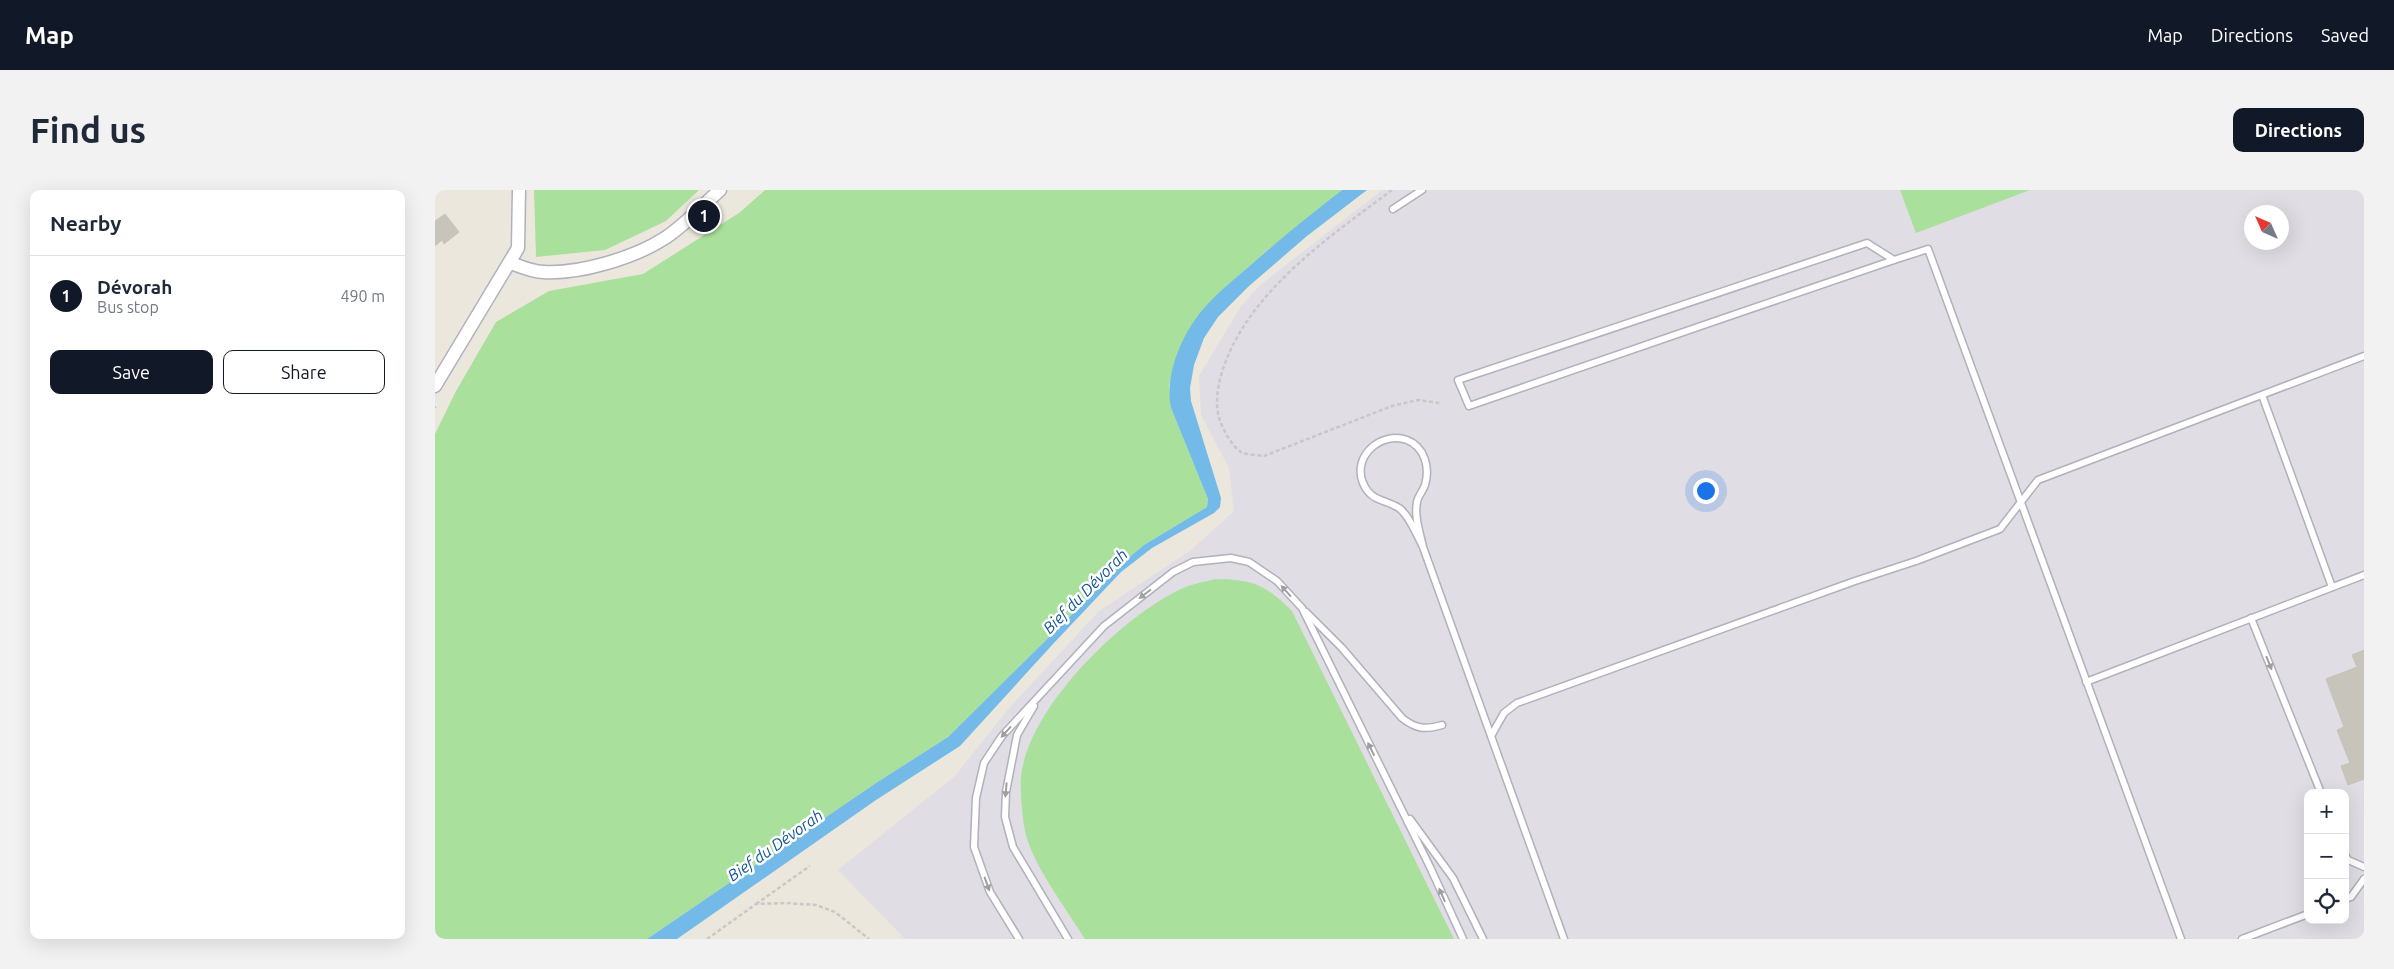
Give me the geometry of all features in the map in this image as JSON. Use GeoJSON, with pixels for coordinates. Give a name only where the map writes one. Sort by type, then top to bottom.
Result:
{"type":"FeatureCollection","features":[{"type":"Feature","properties":{"kind":"street"},"geometry":{"type":"LineString","coordinates":[[435,386],[485,299],[511,263],[518,248],[519,190]]}},
{"type":"Feature","properties":{"kind":"street"},"geometry":{"type":"LineString","coordinates":[[511,263],[543,272],[570,270],[633,254],[665,238],[719,190]]}},
{"type":"Feature","properties":{"kind":"lane"},"geometry":{"type":"LineString","coordinates":[[1393,210],[1422,190]]}},
{"type":"Feature","properties":{"kind":"lane"},"geometry":{"type":"LineString","coordinates":[[1894,260],[1867,243],[1458,380],[1469,406],[1928,249],[2181,939]]}},
{"type":"Feature","properties":{"kind":"lane"},"geometry":{"type":"LineString","coordinates":[[1491,736],[1504,713],[1517,703],[2000,529],[2038,480],[2364,356]]}},
{"type":"Feature","properties":{"kind":"lane"},"geometry":{"type":"LineString","coordinates":[[2262,395],[2332,587]]}},
{"type":"Feature","properties":{"kind":"lane"},"geometry":{"type":"LineString","coordinates":[[1423,547],[1407,518],[1399,508],[1371,495],[1363,482],[1361,468],[1365,456],[1372,446],[1382,440],[1395,438],[1407,440],[1416,445],[1424,456],[1428,471],[1417,501],[1416,514],[1423,547],[1564,939]]}},
{"type":"Feature","properties":{"kind":"lane"},"geometry":{"type":"LineString","coordinates":[[1019,939],[990,892],[974,847],[976,798],[984,763],[1002,736],[1104,626],[1173,572],[1193,562],[1231,558],[1249,562],[1277,580],[1342,648],[1402,718],[1414,727],[1428,729],[1442,725]]}},
{"type":"Feature","properties":{"kind":"lane"},"geometry":{"type":"LineString","coordinates":[[2086,682],[2364,575]]}},
{"type":"Feature","properties":{"kind":"lane"},"geometry":{"type":"LineString","coordinates":[[1302,608],[1463,939]]}},
{"type":"Feature","properties":{"kind":"lane"},"geometry":{"type":"LineString","coordinates":[[2251,618],[2319,789]]}},
{"type":"Feature","properties":{"kind":"lane"},"geometry":{"type":"LineString","coordinates":[[1039,696],[1017,735],[1005,792],[1005,817],[1013,847],[1067,939]]}},
{"type":"Feature","properties":{"kind":"lane"},"geometry":{"type":"LineString","coordinates":[[1399,804],[1453,878],[1483,939]]}},
{"type":"Feature","properties":{"kind":"lane"},"geometry":{"type":"LineString","coordinates":[[2349,861],[2364,867]]}},
{"type":"Feature","properties":{"kind":"lane"},"geometry":{"type":"LineString","coordinates":[[2349,898],[2364,879]]}},
{"type":"Feature","properties":{"kind":"lane"},"geometry":{"type":"LineString","coordinates":[[2242,939],[2304,916]]}},
{"type":"Feature","properties":{"kind":"path"},"geometry":{"type":"LineString","coordinates":[[1391,190],[1344,226],[1283,279],[1253,310],[1229,352],[1219,380],[1217,412],[1225,433],[1242,452],[1264,456],[1392,406],[1417,400],[1440,403]]}},
{"type":"Feature","properties":{"kind":"path"},"geometry":{"type":"LineString","coordinates":[[707,939],[810,866]]}},
{"type":"Feature","properties":{"kind":"path"},"geometry":{"type":"LineString","coordinates":[[756,904],[816,905],[835,912],[869,939]]}},
{"type":"Feature","properties":{"kind":"shaded area"},"geometry":{"type":"Polygon","coordinates":[[[1382,190],[2364,190],[2364,939],[905,939],[838,870],[954,777],[1010,707],[1099,611],[1191,550],[1234,511],[1229,468],[1201,415],[1199,376],[1241,306],[1259,286],[1382,190]]]}},
{"type":"Feature","properties":{"kind":"green space"},"geometry":{"type":"Polygon","coordinates":[[[534,190],[699,190],[666,221],[605,250],[536,257],[534,190]]]}},
{"type":"Feature","properties":{"kind":"green space"},"geometry":{"type":"Polygon","coordinates":[[[765,190],[1342,190],[1264,253],[1224,289],[1194,321],[1181,346],[1169,385],[1171,408],[1208,499],[1207,507],[1144,545],[1132,555],[948,737],[876,783],[647,939],[435,939],[435,434],[456,391],[496,322],[549,291],[643,274],[739,213],[765,190]]]}},
{"type":"Feature","properties":{"kind":"green space"},"geometry":{"type":"Polygon","coordinates":[[[1900,190],[2030,190],[1916,233],[1900,190]]]}},
{"type":"Feature","properties":{"kind":"green space"},"geometry":{"type":"Polygon","coordinates":[[[1216,579],[1249,582],[1258,585],[1274,595],[1292,611],[1454,939],[1085,939],[1034,857],[1025,831],[1021,800],[1021,776],[1030,744],[1043,718],[1061,691],[1107,642],[1156,603],[1183,588],[1216,579]]]}},
{"type":"Feature","properties":{"kind":"water"},"geometry":{"type":"Polygon","coordinates":[[[1342,190],[1367,190],[1307,236],[1249,286],[1218,317],[1204,338],[1194,365],[1190,388],[1191,401],[1221,498],[1220,507],[1214,513],[1152,548],[1121,572],[960,746],[876,800],[677,939],[647,939],[876,783],[948,737],[1132,555],[1144,545],[1207,507],[1208,499],[1171,408],[1171,374],[1178,351],[1194,321],[1218,294],[1281,239],[1342,190]]]}},
{"type":"Feature","properties":{"kind":"building"},"geometry":{"type":"Polygon","coordinates":[[[445,214],[459,232],[444,244],[442,240],[435,246],[435,221],[445,214]]]}},
{"type":"Feature","properties":{"kind":"building"},"geometry":{"type":"Polygon","coordinates":[[[2364,650],[2364,779],[2348,785],[2341,766],[2350,763],[2337,730],[2344,727],[2326,679],[2357,667],[2352,655],[2364,650]]]}},
{"type":"Feature","properties":{"kind":"place","name":"Dévorah"},"geometry":{"type":"Point","coordinates":[704,216]}},
{"type":"Feature","properties":{"kind":"water label","name":"Bief du Dévorah"},"geometry":{"type":"Point","coordinates":[1085,591]}},
{"type":"Feature","properties":{"kind":"water label","name":"Bief du Dévorah"},"geometry":{"type":"Point","coordinates":[775,845]}}]}
